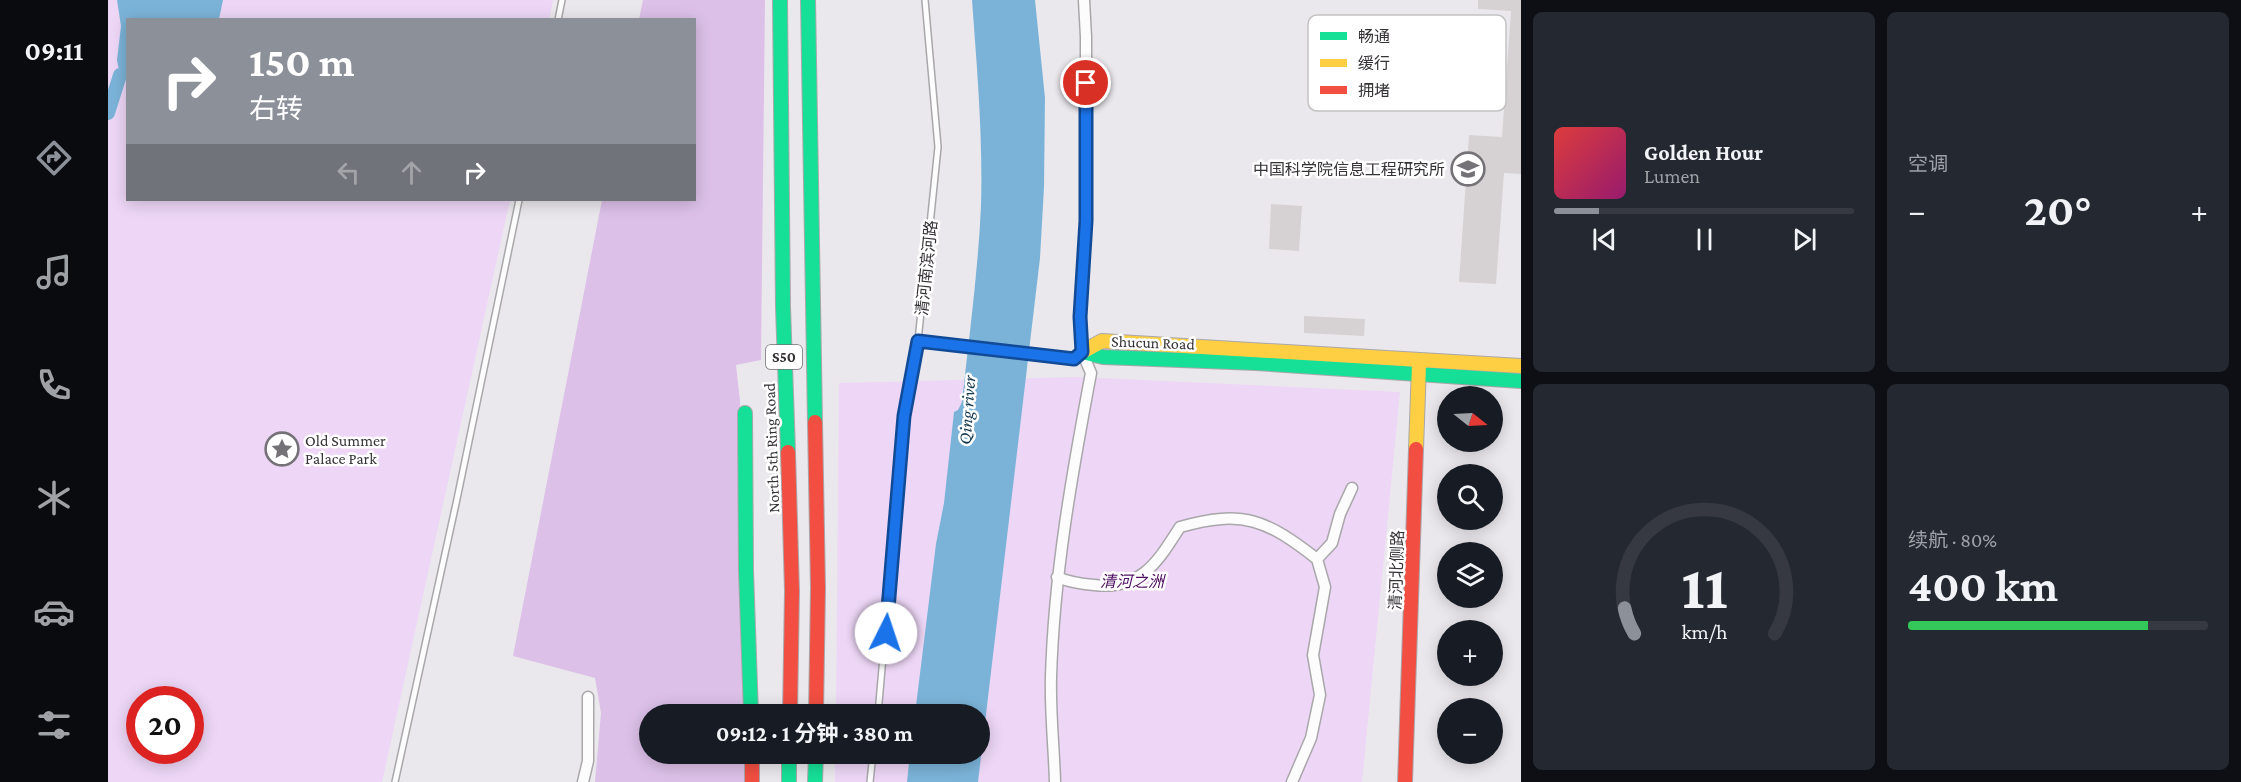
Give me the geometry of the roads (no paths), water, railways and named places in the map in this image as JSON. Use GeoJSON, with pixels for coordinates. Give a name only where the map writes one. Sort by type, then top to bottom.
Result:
{"type":"FeatureCollection","features":[{"type":"Feature","properties":{"kind":"main road","name":"North 5th Ring Road"},"geometry":{"type":"LineString","coordinates":[[780,0],[783,307],[792,591],[790,704]]}},
{"type":"Feature","properties":{"kind":"main road","name":"S50"},"geometry":{"type":"LineString","coordinates":[[808,0],[818,588],[816,704]]}},
{"type":"Feature","properties":{"kind":"main road","name":"Shucun Road"},"geometry":{"type":"LineString","coordinates":[[1082,352],[1102,341],[1521,366]]}},
{"type":"Feature","properties":{"kind":"main road","name":"Shucun Road"},"geometry":{"type":"LineString","coordinates":[[1082,352],[1103,357],[1256,363],[1521,381]]}},
{"type":"Feature","properties":{"kind":"main road","name":"清河北侧路"},"geometry":{"type":"LineString","coordinates":[[1405,782],[1420,374],[1418,359]]}},
{"type":"Feature","properties":{"kind":"main road"},"geometry":{"type":"LineString","coordinates":[[746,413],[746,571],[751,704]]}},
{"type":"Feature","properties":{"kind":"main road"},"geometry":{"type":"LineString","coordinates":[[752,764],[752,782]]}},
{"type":"Feature","properties":{"kind":"main road"},"geometry":{"type":"LineString","coordinates":[[789,764],[789,782]]}},
{"type":"Feature","properties":{"kind":"main road"},"geometry":{"type":"LineString","coordinates":[[815,782],[816,764]]}},
{"type":"Feature","properties":{"kind":"street"},"geometry":{"type":"LineString","coordinates":[[1055,782],[1051,678],[1057,577],[1066,505],[1091,373],[1082,352],[1080,317],[1086,221],[1084,0]]}},
{"type":"Feature","properties":{"kind":"street"},"geometry":{"type":"LineString","coordinates":[[918,341],[1057,358],[1074,359],[1082,352]]}},
{"type":"Feature","properties":{"kind":"street"},"geometry":{"type":"LineString","coordinates":[[1317,559],[1332,543],[1340,514],[1352,488]]}},
{"type":"Feature","properties":{"kind":"street"},"geometry":{"type":"LineString","coordinates":[[1057,577],[1066,581],[1107,586],[1130,583],[1162,556],[1180,527],[1210,519],[1242,518],[1261,524],[1284,534],[1317,559],[1325,587],[1313,656],[1320,695],[1311,738],[1292,782]]}},
{"type":"Feature","properties":{"kind":"street"},"geometry":{"type":"LineString","coordinates":[[583,782],[588,761],[588,697]]}},
{"type":"Feature","properties":{"kind":"lane"},"geometry":{"type":"LineString","coordinates":[[558,18],[562,0]]}},
{"type":"Feature","properties":{"kind":"lane","name":"清河南滨河路"},"geometry":{"type":"LineString","coordinates":[[879,704],[904,416],[918,341],[938,147],[925,0]]}},
{"type":"Feature","properties":{"kind":"lane"},"geometry":{"type":"LineString","coordinates":[[394,782],[519,201]]}},
{"type":"Feature","properties":{"kind":"lane"},"geometry":{"type":"LineString","coordinates":[[870,782],[872,764]]}},
{"type":"Feature","properties":{"kind":"water"},"geometry":{"type":"Polygon","coordinates":[[[117,0],[223,0],[219,18],[126,18],[126,77],[120,75],[117,60],[121,26],[117,0]]]}},
{"type":"Feature","properties":{"kind":"water","name":"Qing river"},"geometry":{"type":"Polygon","coordinates":[[[972,0],[1035,0],[1045,98],[1040,258],[987,704],[916,704],[954,412],[958,410],[962,402],[973,304],[981,206],[979,103],[972,0]]]}},
{"type":"Feature","properties":{"kind":"water"},"geometry":{"type":"Polygon","coordinates":[[[909,764],[980,764],[978,782],[907,782],[909,764]]]}},
{"type":"Feature","properties":{"kind":"waterway"},"geometry":{"type":"LineString","coordinates":[[108,113],[120,75]]}},
{"type":"Feature","properties":{"kind":"place","name":"中国科学院信息工程研究所"},"geometry":{"type":"Point","coordinates":[1468,169]}},
{"type":"Feature","properties":{"kind":"place","name":"Old Summer Palace Park"},"geometry":{"type":"Point","coordinates":[282,449]}},
{"type":"Feature","properties":{"kind":"park label","name":"清河之洲"},"geometry":{"type":"Point","coordinates":[1132,581]}}]}
